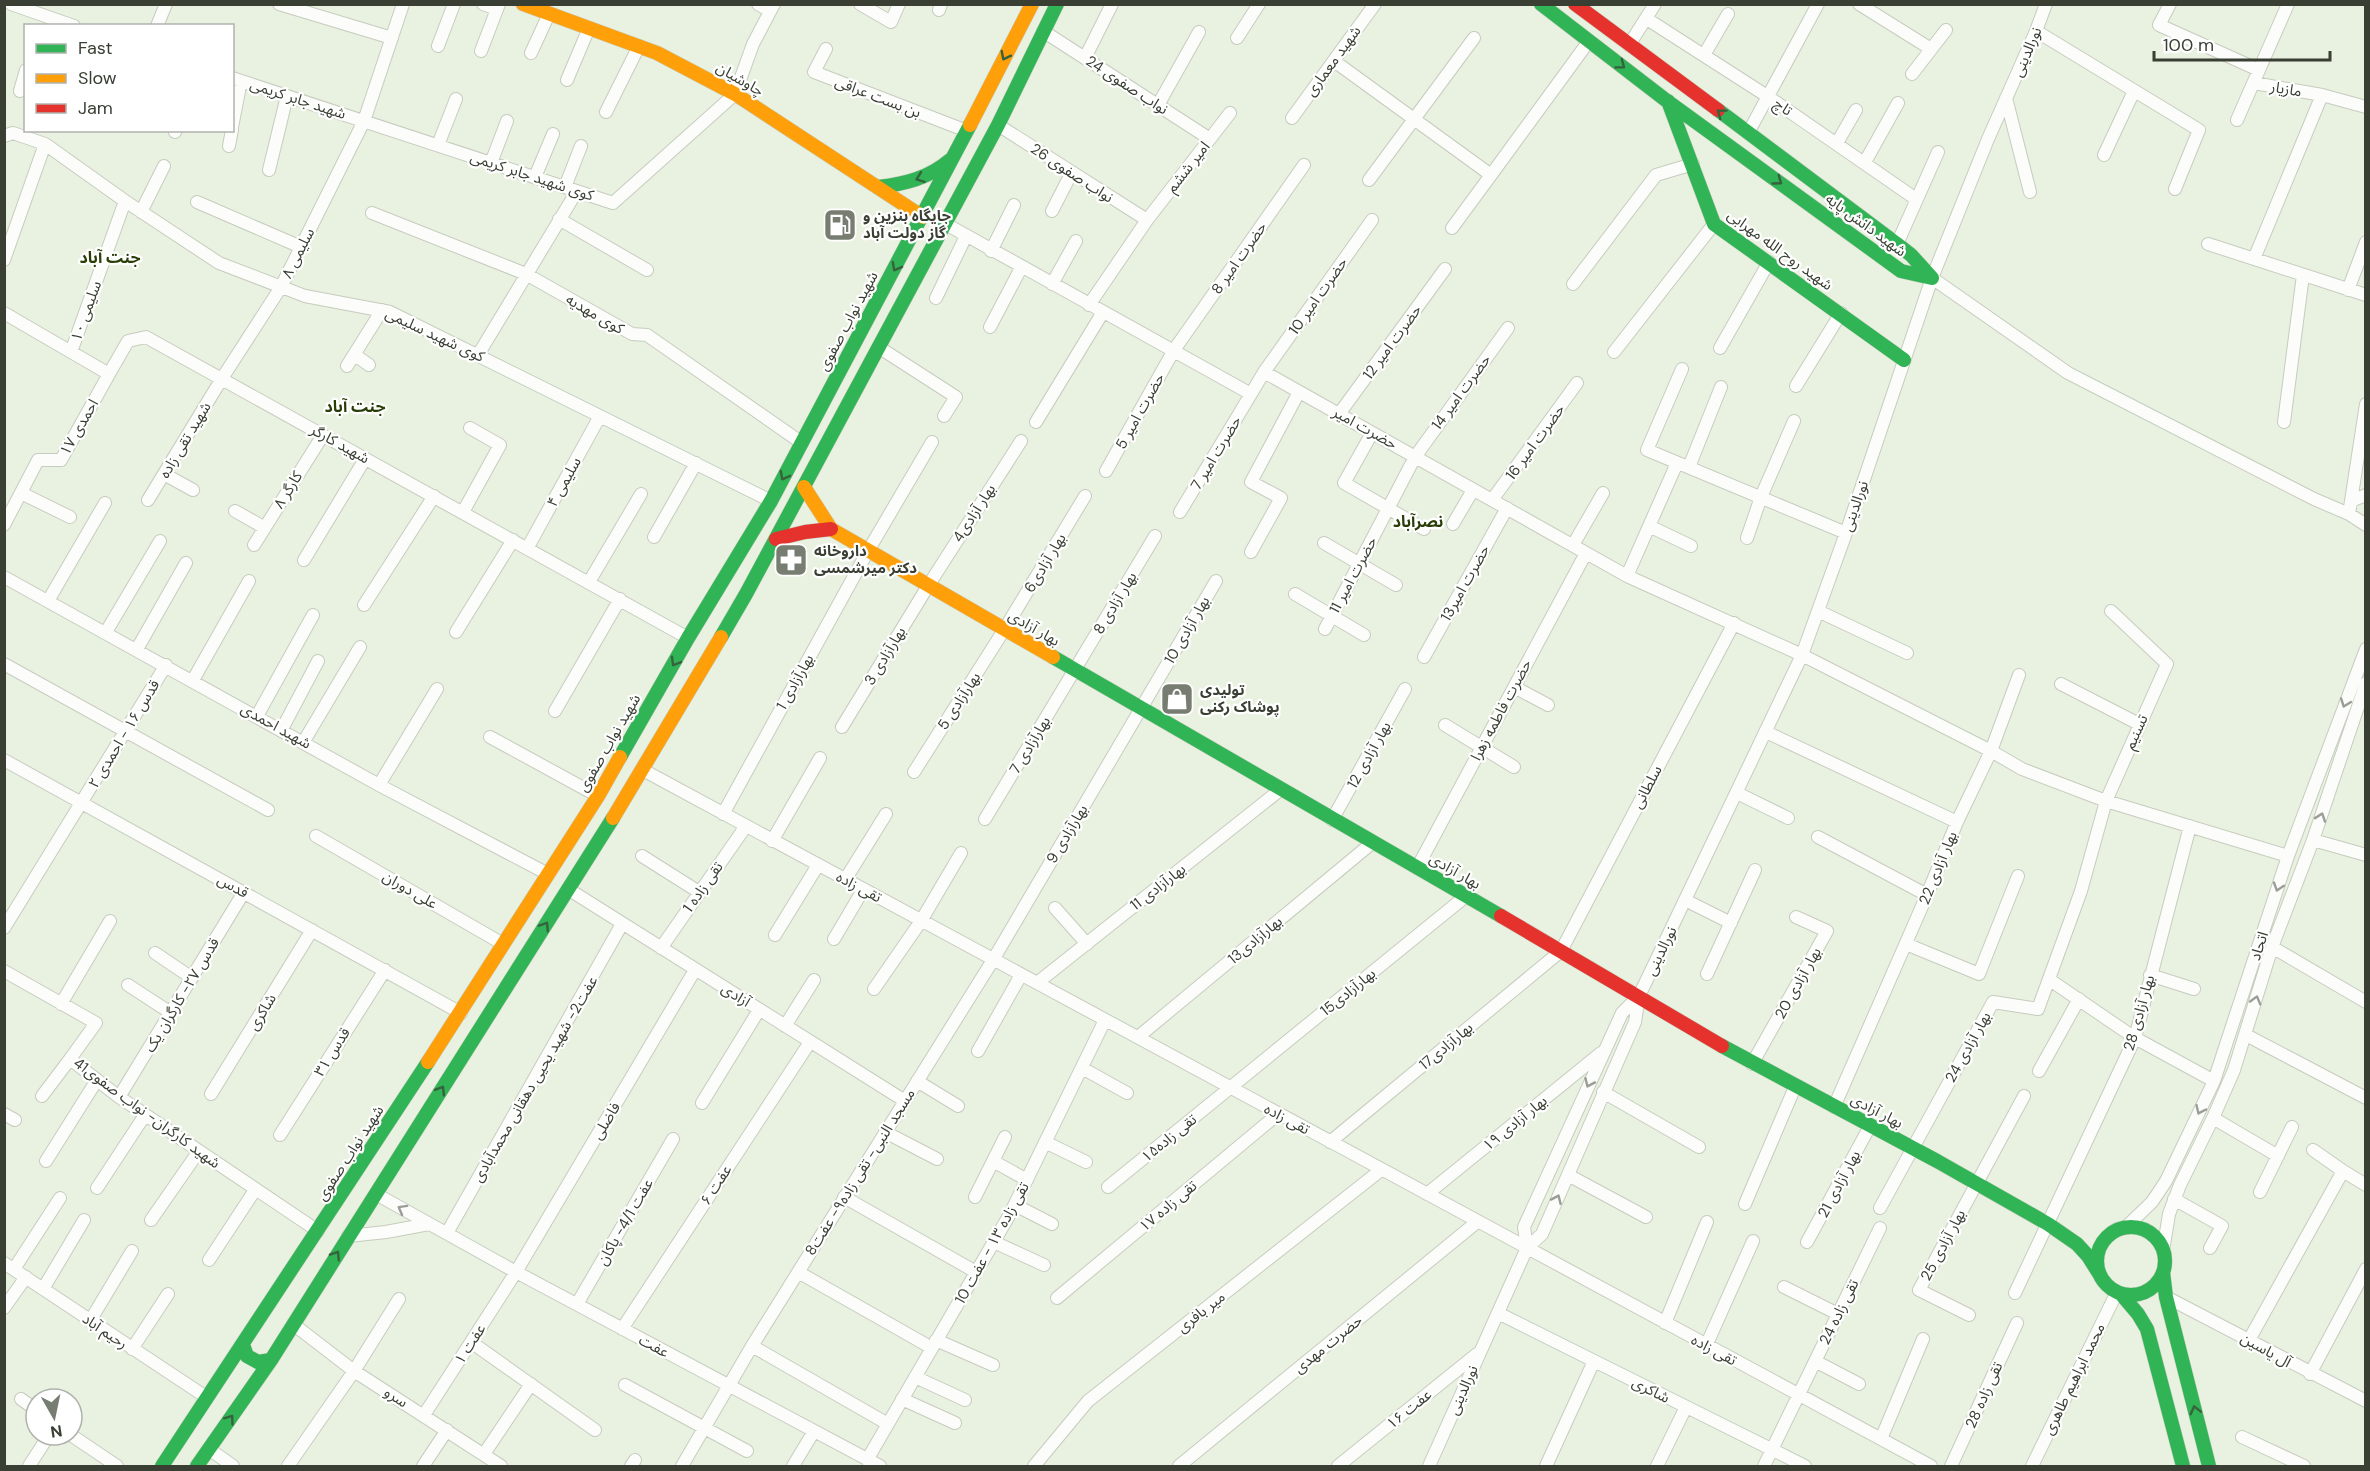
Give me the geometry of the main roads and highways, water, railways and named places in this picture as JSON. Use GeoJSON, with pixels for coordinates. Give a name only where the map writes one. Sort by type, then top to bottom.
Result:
{"type":"FeatureCollection","features":[{"type":"Feature","properties":{"kind":"main road","name":"چاوشیان"},"geometry":{"type":"LineString","coordinates":[[523,4],[657,53],[735,94],[923,217]]}},
{"type":"Feature","properties":{"kind":"main road","name":"شهید نواب صفوی"},"geometry":{"type":"LineString","coordinates":[[162,1467],[206,1397],[236,1374],[243,1345],[461,1014],[598,796],[688,638],[771,501],[923,217],[1032,4]]}},
{"type":"Feature","properties":{"kind":"main road"},"geometry":{"type":"LineString","coordinates":[[197,1467],[271,1360],[643,770],[776,539],[880,348],[944,223],[998,125],[1057,4]]}},
{"type":"Feature","properties":{"kind":"main road","name":"شهید دانش پایه"},"geometry":{"type":"LineString","coordinates":[[1541,4],[1667,101],[1901,271],[1932,278],[1911,255],[1897,244],[1575,4]]}},
{"type":"Feature","properties":{"kind":"main road"},"geometry":{"type":"LineString","coordinates":[[1667,101],[1680,83]]}},
{"type":"Feature","properties":{"kind":"main road","name":"شهید روح الله مهرابی"},"geometry":{"type":"LineString","coordinates":[[1667,101],[1714,224],[1904,360]]}},
{"type":"Feature","properties":{"kind":"main road"},"geometry":{"type":"LineString","coordinates":[[878,187],[907,183],[923,177],[941,169],[955,154]]}},
{"type":"Feature","properties":{"kind":"main road","name":"بهار آزادی"},"geometry":{"type":"LineString","coordinates":[[804,487],[831,529],[1639,996],[1752,1065],[1912,1148],[2048,1224],[2066,1236],[2088,1256],[2100,1275]]}},
{"type":"Feature","properties":{"kind":"main road"},"geometry":{"type":"LineString","coordinates":[[776,539],[831,529]]}},
{"type":"Feature","properties":{"kind":"main road"},"geometry":{"type":"LineString","coordinates":[[2066,1236],[2084,1237],[2135,1227],[2152,1235],[2163,1251],[2166,1297],[2174,1319],[2209,1467]]}},
{"type":"Feature","properties":{"kind":"main road"},"geometry":{"type":"LineString","coordinates":[[2120,1229],[2101,1245],[2097,1265],[2107,1285],[2119,1293],[2147,1329],[2183,1467]]}},
{"type":"Feature","properties":{"kind":"main road"},"geometry":{"type":"LineString","coordinates":[[2119,1293],[2142,1293],[2151,1289],[2163,1272]]}},
{"type":"Feature","properties":{"kind":"main road"},"geometry":{"type":"LineString","coordinates":[[243,1345],[247,1356],[258,1362],[271,1360]]}},
{"type":"Feature","properties":{"kind":"main road"},"geometry":{"type":"LineString","coordinates":[[236,1374],[248,1394]]}},
{"type":"Feature","properties":{"kind":"place","name":"جایگاه بنزین و گاز دولت آباد"},"geometry":{"type":"Point","coordinates":[840,225]}},
{"type":"Feature","properties":{"kind":"place","name":"داروخانه دکتر میرشمسی"},"geometry":{"type":"Point","coordinates":[791,560]}},
{"type":"Feature","properties":{"kind":"place","name":"تولیدی پوشاک رکنی"},"geometry":{"type":"Point","coordinates":[1177,699]}},
{"type":"Feature","properties":{"kind":"district","name":"جنت آباد"},"geometry":{"type":"Point","coordinates":[110,257]}},
{"type":"Feature","properties":{"kind":"district","name":"جنت آباد"},"geometry":{"type":"Point","coordinates":[355,406]}},
{"type":"Feature","properties":{"kind":"district","name":"نصرآباد"},"geometry":{"type":"Point","coordinates":[1418,521]}}]}
